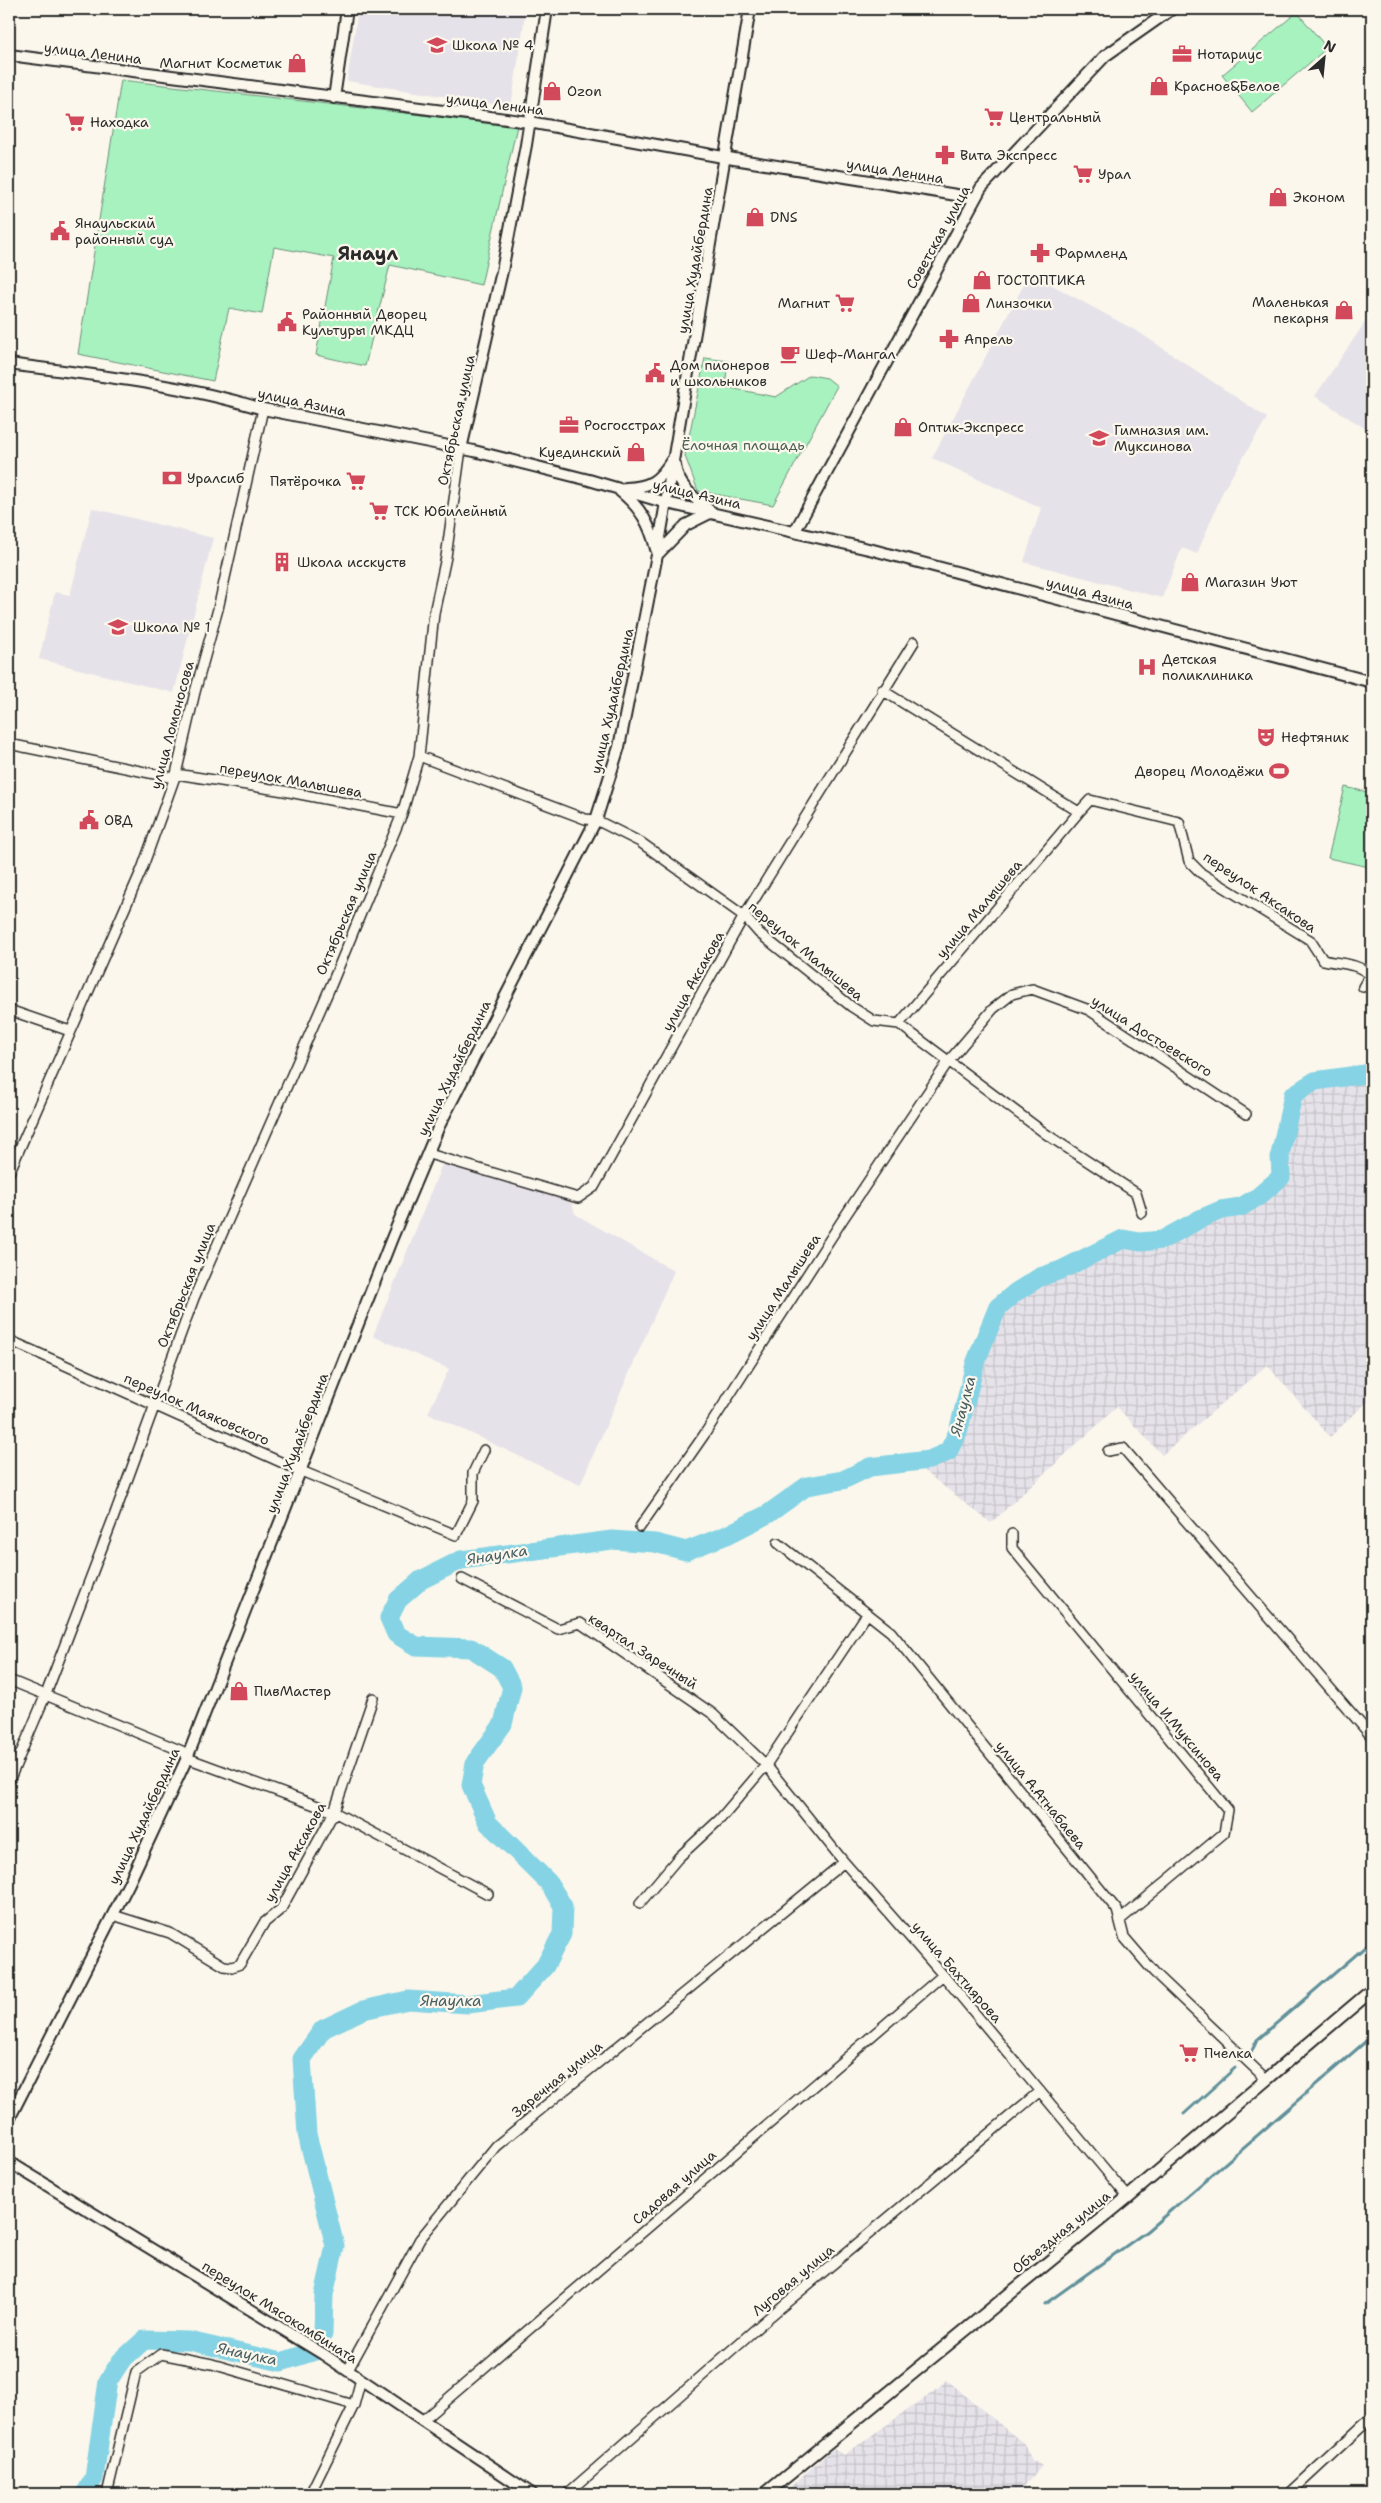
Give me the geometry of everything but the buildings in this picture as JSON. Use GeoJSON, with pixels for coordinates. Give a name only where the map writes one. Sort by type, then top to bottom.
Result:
{"type":"FeatureCollection","features":[{"type":"Feature","properties":{"kind":"main road","name":"Объездная улица"},"geometry":{"type":"LineString","coordinates":[[766,2494],[1128,2196],[1372,1990]]}},
{"type":"Feature","properties":{"kind":"street"},"geometry":{"type":"LineString","coordinates":[[334,98],[347,9]]}},
{"type":"Feature","properties":{"kind":"street","name":"Октябрьская улица"},"geometry":{"type":"LineString","coordinates":[[9,1781],[46,1694],[194,1298],[332,983],[402,814],[419,756],[434,613],[446,557],[461,449],[502,271],[547,9]]}},
{"type":"Feature","properties":{"kind":"street","name":"улица Худайбердина"},"geometry":{"type":"LineString","coordinates":[[9,2119],[113,1915],[187,1758],[302,1471],[392,1238],[429,1154],[439,1126],[596,820],[619,747],[667,503],[750,9]]}},
{"type":"Feature","properties":{"kind":"street","name":"Советская улица"},"geometry":{"type":"LineString","coordinates":[[795,531],[975,198],[1022,142],[1105,56],[1172,9]]}},
{"type":"Feature","properties":{"kind":"street","name":"улица Ленина"},"geometry":{"type":"LineString","coordinates":[[9,56],[529,122],[975,198]]}},
{"type":"Feature","properties":{"kind":"street","name":"улица Азина"},"geometry":{"type":"LineString","coordinates":[[9,364],[65,370],[232,400],[264,409],[461,449],[588,480],[667,503],[795,531],[1372,682]]}},
{"type":"Feature","properties":{"kind":"street","name":"улица Ломоносова"},"geometry":{"type":"LineString","coordinates":[[9,1173],[142,869],[175,776],[195,692],[218,609],[264,409]]}},
{"type":"Feature","properties":{"kind":"street"},"geometry":{"type":"LineString","coordinates":[[616,488],[644,487],[665,470],[675,455]]}},
{"type":"Feature","properties":{"kind":"street"},"geometry":{"type":"LineString","coordinates":[[657,555],[686,525],[712,512],[690,494],[682,482],[676,472],[675,455]]}},
{"type":"Feature","properties":{"kind":"street"},"geometry":{"type":"LineString","coordinates":[[616,488],[638,507],[644,515],[653,535],[657,555]]}},
{"type":"Feature","properties":{"kind":"street","name":"улица Аксакова"},"geometry":{"type":"LineString","coordinates":[[429,1154],[578,1198],[594,1187],[744,916],[882,690],[914,642]]}},
{"type":"Feature","properties":{"kind":"street"},"geometry":{"type":"LineString","coordinates":[[882,690],[1079,812]]}},
{"type":"Feature","properties":{"kind":"street","name":"переулок Малышева"},"geometry":{"type":"LineString","coordinates":[[9,744],[175,776],[284,791],[402,814]]}},
{"type":"Feature","properties":{"kind":"street","name":"переулок Малышева"},"geometry":{"type":"LineString","coordinates":[[419,756],[585,819],[596,820],[640,842],[744,916],[759,933],[852,1008],[874,1021],[899,1024]]}},
{"type":"Feature","properties":{"kind":"street","name":"переулок Аксакова"},"geometry":{"type":"LineString","coordinates":[[1079,812],[1090,800],[1179,822],[1189,861],[1200,873],[1310,940],[1322,960],[1344,962],[1364,970],[1370,975],[1363,987]]}},
{"type":"Feature","properties":{"kind":"street","name":"улица Малышева"},"geometry":{"type":"LineString","coordinates":[[899,1024],[1079,812]]}},
{"type":"Feature","properties":{"kind":"street","name":"улица Достоевского"},"geometry":{"type":"LineString","coordinates":[[948,1062],[993,1008],[1012,994],[1032,990],[1089,1010],[1246,1114]]}},
{"type":"Feature","properties":{"kind":"street"},"geometry":{"type":"LineString","coordinates":[[9,1010],[70,1031]]}},
{"type":"Feature","properties":{"kind":"street"},"geometry":{"type":"LineString","coordinates":[[899,1024],[1046,1134],[1136,1193],[1142,1213]]}},
{"type":"Feature","properties":{"kind":"street","name":"улица Малышева"},"geometry":{"type":"LineString","coordinates":[[640,1527],[704,1435],[843,1219],[948,1062]]}},
{"type":"Feature","properties":{"kind":"street","name":"переулок Маяковского"},"geometry":{"type":"LineString","coordinates":[[9,1340],[302,1471],[456,1535],[473,1500],[473,1473],[484,1450]]}},
{"type":"Feature","properties":{"kind":"street"},"geometry":{"type":"LineString","coordinates":[[1108,1451],[1123,1448],[1372,1737]]}},
{"type":"Feature","properties":{"kind":"street","name":"улица И.Муксинова"},"geometry":{"type":"LineString","coordinates":[[1012,1534],[1012,1548],[1228,1810],[1224,1833],[1120,1920]]}},
{"type":"Feature","properties":{"kind":"street","name":"улица А.Атнабаева"},"geometry":{"type":"LineString","coordinates":[[778,1542],[890,1632],[1117,1910],[1124,1937],[1154,1972],[1266,2078]]}},
{"type":"Feature","properties":{"kind":"street","name":"квартал Заречный"},"geometry":{"type":"LineString","coordinates":[[462,1579],[558,1629],[580,1623],[713,1714],[766,1765]]}},
{"type":"Feature","properties":{"kind":"street"},"geometry":{"type":"LineString","coordinates":[[640,1903],[678,1858],[720,1819],[766,1765],[867,1614]]}},
{"type":"Feature","properties":{"kind":"street"},"geometry":{"type":"LineString","coordinates":[[9,1680],[182,1752],[187,1758],[334,1812],[488,1894]]}},
{"type":"Feature","properties":{"kind":"street","name":"улица Аксакова"},"geometry":{"type":"LineString","coordinates":[[113,1915],[170,1933],[224,1966],[232,1967],[240,1964],[264,1923],[281,1909],[334,1812],[373,1698]]}},
{"type":"Feature","properties":{"kind":"street","name":"улица Бахтиярова"},"geometry":{"type":"LineString","coordinates":[[766,1765],[844,1862],[943,1975],[1128,2196]]}},
{"type":"Feature","properties":{"kind":"street","name":"Заречная улица"},"geometry":{"type":"LineString","coordinates":[[348,2370],[420,2240],[496,2146],[844,1862]]}},
{"type":"Feature","properties":{"kind":"street","name":"Садовая улица"},"geometry":{"type":"LineString","coordinates":[[423,2420],[943,1975]]}},
{"type":"Feature","properties":{"kind":"street","name":"Луговая улица"},"geometry":{"type":"LineString","coordinates":[[566,2494],[760,2326],[1040,2091]]}},
{"type":"Feature","properties":{"kind":"street","name":"переулок Мясокомбината"},"geometry":{"type":"LineString","coordinates":[[9,2162],[323,2354],[532,2494]]}},
{"type":"Feature","properties":{"kind":"street"},"geometry":{"type":"LineString","coordinates":[[107,2494],[136,2372],[161,2354],[212,2364],[354,2405]]}},
{"type":"Feature","properties":{"kind":"street"},"geometry":{"type":"LineString","coordinates":[[310,2494],[354,2405],[361,2379]]}},
{"type":"Feature","properties":{"kind":"street"},"geometry":{"type":"LineString","coordinates":[[1288,2494],[1372,2417]]}},
{"type":"Feature","properties":{"kind":"shaded area","name":"Школа № 4"},"geometry":{"type":"Polygon","coordinates":[[[358,9],[526,9],[511,107],[347,81],[358,9]]]}},
{"type":"Feature","properties":{"kind":"shaded area","name":"Гимназия им. Муксинова"},"geometry":{"type":"Polygon","coordinates":[[[1030,273],[1140,333],[1267,418],[1224,489],[1197,554],[1182,548],[1162,598],[1024,562],[1041,508],[932,458],[1030,273]]]}},
{"type":"Feature","properties":{"kind":"shaded area"},"geometry":{"type":"Polygon","coordinates":[[[1372,312],[1372,433],[1315,396],[1372,312]]]}},
{"type":"Feature","properties":{"kind":"shaded area","name":"Школа № 1"},"geometry":{"type":"Polygon","coordinates":[[[92,508],[213,538],[174,693],[39,659],[55,592],[70,595],[92,508]]]}},
{"type":"Feature","properties":{"kind":"shaded area"},"geometry":{"type":"Polygon","coordinates":[[[1372,1073],[1372,1409],[1367,1402],[1330,1437],[1267,1365],[1162,1455],[1117,1407],[991,1523],[924,1471],[929,1460],[949,1452],[958,1432],[975,1364],[998,1307],[1016,1292],[1040,1277],[1061,1270],[1123,1239],[1140,1242],[1162,1240],[1200,1219],[1221,1210],[1241,1207],[1259,1196],[1281,1177],[1280,1155],[1293,1095],[1315,1081],[1372,1073]]]}},
{"type":"Feature","properties":{"kind":"shaded area"},"geometry":{"type":"Polygon","coordinates":[[[445,1157],[572,1203],[575,1214],[674,1271],[580,1485],[428,1413],[449,1369],[373,1336],[445,1157]]]}},
{"type":"Feature","properties":{"kind":"shaded area"},"geometry":{"type":"Polygon","coordinates":[[[946,2380],[1023,2443],[1032,2460],[1042,2466],[1017,2494],[787,2494],[788,2489],[834,2448],[844,2455],[939,2388],[946,2380]]]}},
{"type":"Feature","properties":{"kind":"green space"},"geometry":{"type":"Polygon","coordinates":[[[1297,12],[1327,48],[1252,112],[1222,75],[1297,12]]]}},
{"type":"Feature","properties":{"kind":"green space"},"geometry":{"type":"Polygon","coordinates":[[[121,80],[517,126],[481,285],[390,265],[365,366],[316,355],[334,258],[274,247],[262,314],[229,308],[213,381],[78,354],[121,80]]]}},
{"type":"Feature","properties":{"kind":"green space","name":"Ёлочная площадь"},"geometry":{"type":"Polygon","coordinates":[[[705,358],[728,361],[725,387],[776,397],[810,375],[827,378],[837,386],[773,505],[698,491],[685,456],[705,358]]]}},
{"type":"Feature","properties":{"kind":"green space"},"geometry":{"type":"Polygon","coordinates":[[[1345,787],[1372,793],[1372,853],[1369,867],[1328,858],[1345,787]]]}},
{"type":"Feature","properties":{"kind":"waterway","name":"Янаулка"},"geometry":{"type":"LineString","coordinates":[[85,2494],[94,2478],[108,2381],[121,2361],[144,2340],[189,2341],[281,2362],[315,2351],[323,2334],[324,2295],[335,2246],[307,2134],[302,2059],[323,2029],[363,2010],[408,2000],[468,2004],[516,1998],[545,1966],[562,1934],[563,1906],[548,1882],[488,1823],[471,1785],[475,1763],[503,1724],[512,1687],[502,1668],[471,1648],[416,1646],[396,1634],[389,1618],[398,1600],[421,1580],[461,1560],[612,1540],[655,1543],[686,1551],[727,1535],[768,1514],[807,1486],[843,1480],[870,1467],[929,1460],[948,1452],[958,1432],[975,1364],[998,1307],[1016,1292],[1040,1277],[1061,1270],[1123,1239],[1140,1242],[1162,1240],[1200,1219],[1221,1210],[1241,1207],[1259,1196],[1281,1177],[1280,1155],[1293,1095],[1315,1081],[1372,1073]]}},
{"type":"Feature","properties":{"kind":"waterway"},"geometry":{"type":"LineString","coordinates":[[1250,2055],[1257,2040],[1372,1941]]}},
{"type":"Feature","properties":{"kind":"waterway"},"geometry":{"type":"LineString","coordinates":[[1045,2304],[1147,2231],[1372,2036]]}},
{"type":"Feature","properties":{"kind":"waterway"},"geometry":{"type":"LineString","coordinates":[[1184,2114],[1235,2068]]}},
{"type":"Feature","properties":{"kind":"place","name":"Школа № 4"},"geometry":{"type":"Point","coordinates":[437,45]}},
{"type":"Feature","properties":{"kind":"place","name":"Нотариус"},"geometry":{"type":"Point","coordinates":[1182,54]}},
{"type":"Feature","properties":{"kind":"place","name":"Магнит Косметик"},"geometry":{"type":"Point","coordinates":[297,63]}},
{"type":"Feature","properties":{"kind":"place","name":"Красное&Белое"},"geometry":{"type":"Point","coordinates":[1159,86]}},
{"type":"Feature","properties":{"kind":"place","name":"Ozon"},"geometry":{"type":"Point","coordinates":[552,91]}},
{"type":"Feature","properties":{"kind":"place","name":"Центральный"},"geometry":{"type":"Point","coordinates":[994,117]}},
{"type":"Feature","properties":{"kind":"place","name":"Находка"},"geometry":{"type":"Point","coordinates":[75,122]}},
{"type":"Feature","properties":{"kind":"place","name":"Вита Экспресс"},"geometry":{"type":"Point","coordinates":[945,155]}},
{"type":"Feature","properties":{"kind":"place","name":"Урал"},"geometry":{"type":"Point","coordinates":[1083,174]}},
{"type":"Feature","properties":{"kind":"place","name":"Эконом"},"geometry":{"type":"Point","coordinates":[1278,197]}},
{"type":"Feature","properties":{"kind":"place","name":"DNS"},"geometry":{"type":"Point","coordinates":[755,217]}},
{"type":"Feature","properties":{"kind":"place","name":"Янаульский районный суд"},"geometry":{"type":"Point","coordinates":[60,231]}},
{"type":"Feature","properties":{"kind":"place","name":"Фармленд"},"geometry":{"type":"Point","coordinates":[1040,253]}},
{"type":"Feature","properties":{"kind":"place","name":"ГОСТОПТИКА"},"geometry":{"type":"Point","coordinates":[982,280]}},
{"type":"Feature","properties":{"kind":"place","name":"Магнит"},"geometry":{"type":"Point","coordinates":[845,303]}},
{"type":"Feature","properties":{"kind":"place","name":"Линзочки"},"geometry":{"type":"Point","coordinates":[971,303]}},
{"type":"Feature","properties":{"kind":"place","name":"Маленькая пекарня"},"geometry":{"type":"Point","coordinates":[1344,310]}},
{"type":"Feature","properties":{"kind":"place","name":"Районный Дворец Культуры МКДЦ"},"geometry":{"type":"Point","coordinates":[287,322]}},
{"type":"Feature","properties":{"kind":"place","name":"Апрель"},"geometry":{"type":"Point","coordinates":[949,339]}},
{"type":"Feature","properties":{"kind":"place","name":"Шеф-Мангал"},"geometry":{"type":"Point","coordinates":[790,354]}},
{"type":"Feature","properties":{"kind":"place","name":"Дом пионеров и школьников"},"geometry":{"type":"Point","coordinates":[655,373]}},
{"type":"Feature","properties":{"kind":"place","name":"Росгосстрах"},"geometry":{"type":"Point","coordinates":[569,425]}},
{"type":"Feature","properties":{"kind":"place","name":"Оптик-Экспресс"},"geometry":{"type":"Point","coordinates":[903,427]}},
{"type":"Feature","properties":{"kind":"place","name":"Гимназия им. Муксинова"},"geometry":{"type":"Point","coordinates":[1099,438]}},
{"type":"Feature","properties":{"kind":"place","name":"Куединский"},"geometry":{"type":"Point","coordinates":[636,452]}},
{"type":"Feature","properties":{"kind":"place","name":"Уралсиб"},"geometry":{"type":"Point","coordinates":[172,478]}},
{"type":"Feature","properties":{"kind":"place","name":"Пятёрочка"},"geometry":{"type":"Point","coordinates":[356,481]}},
{"type":"Feature","properties":{"kind":"place","name":"ТСК Юбилейный"},"geometry":{"type":"Point","coordinates":[379,511]}},
{"type":"Feature","properties":{"kind":"place","name":"Школа исскуств"},"geometry":{"type":"Point","coordinates":[282,562]}},
{"type":"Feature","properties":{"kind":"place","name":"Магазин Уют"},"geometry":{"type":"Point","coordinates":[1190,582]}},
{"type":"Feature","properties":{"kind":"place","name":"Школа № 1"},"geometry":{"type":"Point","coordinates":[118,627]}},
{"type":"Feature","properties":{"kind":"place","name":"Детская поликлиника"},"geometry":{"type":"Point","coordinates":[1147,667]}},
{"type":"Feature","properties":{"kind":"place","name":"Нефтяник"},"geometry":{"type":"Point","coordinates":[1266,737]}},
{"type":"Feature","properties":{"kind":"place","name":"Дворец Молодёжи"},"geometry":{"type":"Point","coordinates":[1279,771]}},
{"type":"Feature","properties":{"kind":"place","name":"ОВД"},"geometry":{"type":"Point","coordinates":[89,820]}},
{"type":"Feature","properties":{"kind":"place","name":"ПивМастер"},"geometry":{"type":"Point","coordinates":[239,1691]}},
{"type":"Feature","properties":{"kind":"place","name":"Пчелка"},"geometry":{"type":"Point","coordinates":[1189,2053]}},
{"type":"Feature","properties":{"kind":"district","name":"Янаул"},"geometry":{"type":"Point","coordinates":[368,253]}}]}
